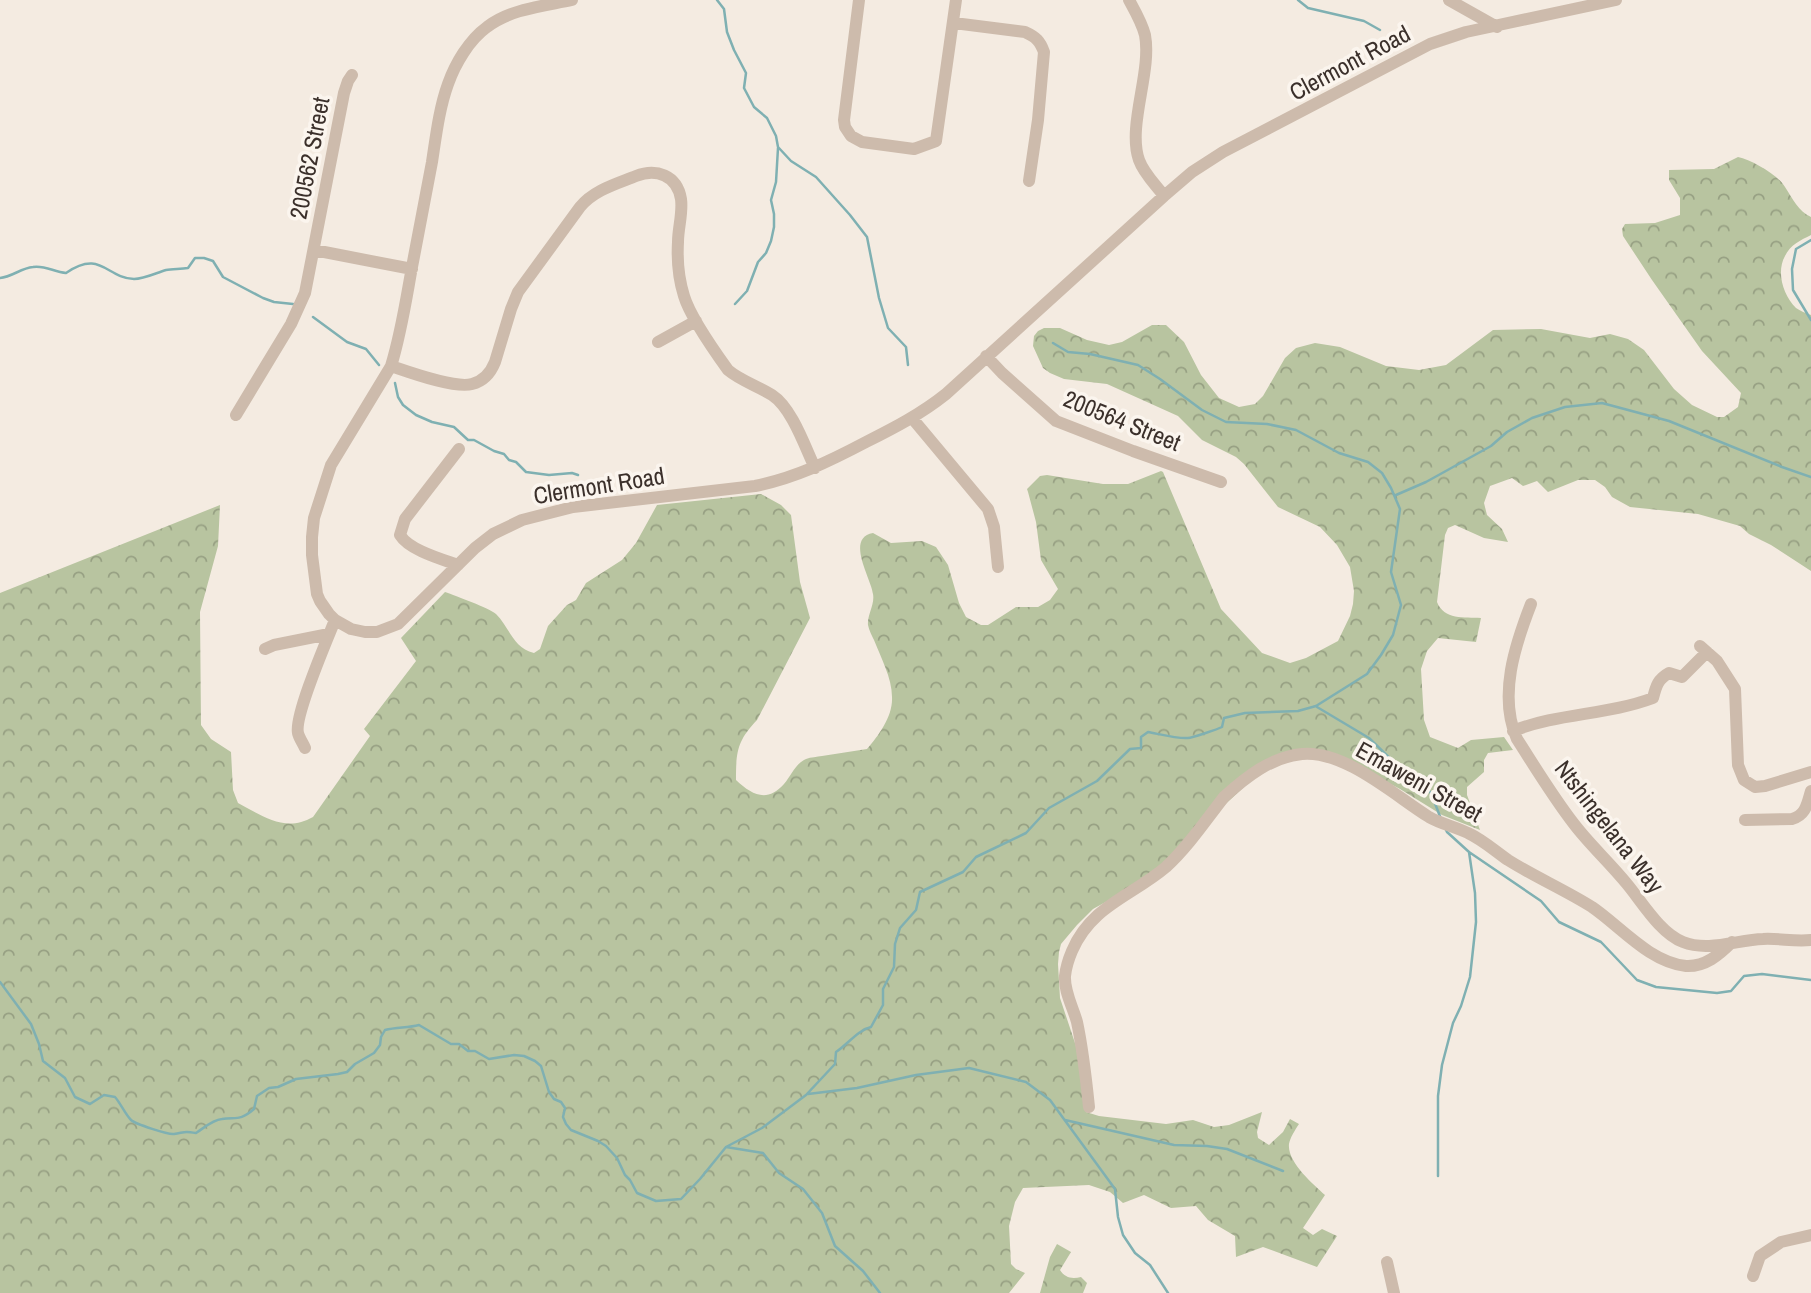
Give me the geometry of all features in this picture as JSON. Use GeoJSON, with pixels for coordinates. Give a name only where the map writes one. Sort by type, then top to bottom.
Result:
{"type":"FeatureCollection","features":[{"type":"Feature","properties":{"kind":"street"},"geometry":{"type":"LineString","coordinates":[[306,748],[298,735],[298,722],[335,620],[324,608],[317,594],[312,555],[314,518],[331,465],[391,366],[401,328],[444,96],[454,70],[475,39],[491,24],[519,12],[572,0]]}},
{"type":"Feature","properties":{"kind":"street"},"geometry":{"type":"LineString","coordinates":[[859,0],[845,127],[851,136],[862,142],[914,149],[936,141],[956,0]]}},
{"type":"Feature","properties":{"kind":"street"},"geometry":{"type":"LineString","coordinates":[[1129,0],[1142,25],[1146,48],[1136,134],[1138,156],[1142,167],[1164,196]]}},
{"type":"Feature","properties":{"kind":"street"},"geometry":{"type":"LineString","coordinates":[[1448,0],[1497,27]]}},
{"type":"Feature","properties":{"kind":"street","name":"Clermont Road"},"geometry":{"type":"LineString","coordinates":[[335,620],[351,629],[365,632],[392,628],[404,620],[493,534],[533,517],[573,507],[755,486],[776,482],[815,468],[912,418],[946,394],[1164,196],[1192,172],[1223,152],[1406,56],[1447,38],[1616,0]]}},
{"type":"Feature","properties":{"kind":"street"},"geometry":{"type":"LineString","coordinates":[[954,23],[1025,32],[1035,36],[1041,43],[1044,52],[1038,120],[1028,181]]}},
{"type":"Feature","properties":{"kind":"street","name":"200562 Street"},"geometry":{"type":"LineString","coordinates":[[236,415],[299,309],[305,293],[344,93],[352,75]]}},
{"type":"Feature","properties":{"kind":"street"},"geometry":{"type":"LineString","coordinates":[[391,366],[456,385],[472,384],[485,377],[495,362],[518,292],[580,207],[592,195],[645,172],[656,172],[666,176],[677,188],[680,197],[678,250],[685,301],[728,370],[783,405],[815,468]]}},
{"type":"Feature","properties":{"kind":"street","name":"200562 Street"},"geometry":{"type":"LineString","coordinates":[[314,250],[412,269]]}},
{"type":"Feature","properties":{"kind":"street"},"geometry":{"type":"LineString","coordinates":[[658,342],[696,321]]}},
{"type":"Feature","properties":{"kind":"street","name":"200564 Street"},"geometry":{"type":"LineString","coordinates":[[986,356],[1056,421],[1221,482]]}},
{"type":"Feature","properties":{"kind":"street"},"geometry":{"type":"LineString","coordinates":[[912,418],[988,509],[994,527],[998,567]]}},
{"type":"Feature","properties":{"kind":"street"},"geometry":{"type":"LineString","coordinates":[[458,565],[410,545],[400,535],[405,519],[459,449]]}},
{"type":"Feature","properties":{"kind":"street","name":"Ntshingelana Way"},"geometry":{"type":"LineString","coordinates":[[1531,604],[1511,671],[1510,711],[1513,731],[1573,823],[1657,921],[1673,937],[1683,942],[1695,945],[1763,939],[1811,940]]}},
{"type":"Feature","properties":{"kind":"street"},"geometry":{"type":"LineString","coordinates":[[265,649],[329,634]]}},
{"type":"Feature","properties":{"kind":"street"},"geometry":{"type":"LineString","coordinates":[[1513,731],[1653,698],[1660,679],[1669,673],[1682,677],[1704,649],[1717,661],[1735,689],[1738,765],[1744,780],[1755,787],[1779,783],[1811,772]]}},
{"type":"Feature","properties":{"kind":"street","name":"Emaweni Street"},"geometry":{"type":"LineString","coordinates":[[1089,1107],[1083,1050],[1066,984],[1067,968],[1078,938],[1096,916],[1173,861],[1231,791],[1265,765],[1301,754],[1318,754],[1371,777],[1435,820],[1477,838],[1507,859],[1593,908],[1641,947],[1674,963],[1693,966],[1704,963],[1720,954],[1732,942]]}},
{"type":"Feature","properties":{"kind":"street"},"geometry":{"type":"LineString","coordinates":[[1745,820],[1792,819],[1806,810],[1811,791],[1779,783]]}},
{"type":"Feature","properties":{"kind":"street"},"geometry":{"type":"LineString","coordinates":[[1753,1276],[1760,1255],[1782,1242],[1811,1235]]}},
{"type":"Feature","properties":{"kind":"street"},"geometry":{"type":"LineString","coordinates":[[1387,1262],[1394,1293]]}},
{"type":"Feature","properties":{"kind":"green space"},"geometry":{"type":"Polygon","coordinates":[[[1738,157],[1771,173],[1785,187],[1799,208],[1811,217],[1811,235],[1790,249],[1782,262],[1781,276],[1791,303],[1811,315],[1811,571],[1740,526],[1698,514],[1630,507],[1612,497],[1605,487],[1595,480],[1578,480],[1548,492],[1537,481],[1523,486],[1512,478],[1490,486],[1484,503],[1487,515],[1502,529],[1508,542],[1484,538],[1455,525],[1448,528],[1437,602],[1444,612],[1450,615],[1481,618],[1476,642],[1438,638],[1427,651],[1421,669],[1424,720],[1430,737],[1458,748],[1471,740],[1504,737],[1513,750],[1488,753],[1484,760],[1484,772],[1467,787],[1467,795],[1480,830],[1442,815],[1350,763],[1281,753],[1161,865],[1131,888],[1093,909],[1061,944],[1058,964],[1060,998],[1076,1046],[1086,1112],[1166,1124],[1193,1120],[1214,1127],[1229,1125],[1262,1112],[1258,1138],[1269,1145],[1283,1132],[1290,1119],[1299,1124],[1290,1139],[1289,1151],[1302,1172],[1325,1195],[1303,1228],[1313,1235],[1322,1229],[1337,1236],[1317,1267],[1263,1247],[1236,1257],[1235,1236],[1208,1220],[1196,1206],[1171,1208],[1144,1195],[1123,1203],[1110,1192],[1089,1185],[1023,1188],[1015,1202],[1009,1226],[1011,1264],[1025,1273],[1009,1293],[0,1293],[0,593],[220,505],[218,546],[200,612],[201,725],[211,739],[231,752],[233,790],[238,803],[274,821],[303,822],[313,817],[370,736],[364,729],[416,661],[401,638],[445,592],[496,614],[516,642],[534,653],[540,649],[548,626],[567,605],[576,600],[586,583],[622,560],[636,543],[657,505],[761,494],[781,505],[791,515],[800,582],[810,618],[757,720],[745,734],[739,747],[736,780],[754,793],[772,794],[806,759],[867,749],[888,718],[892,690],[868,625],[873,598],[860,550],[865,536],[873,533],[891,543],[922,541],[936,547],[948,565],[966,617],[981,625],[988,625],[1016,607],[1038,607],[1050,600],[1058,589],[1041,560],[1036,522],[1027,489],[1040,476],[1103,484],[1128,484],[1163,472],[1221,609],[1262,653],[1290,663],[1306,658],[1338,641],[1350,616],[1354,591],[1350,567],[1337,545],[1320,527],[1278,507],[1244,464],[1236,457],[1202,440],[1178,416],[1107,384],[1064,379],[1050,373],[1043,368],[1033,346],[1034,336],[1038,331],[1044,328],[1060,328],[1087,340],[1109,345],[1122,342],[1152,325],[1166,325],[1184,342],[1201,375],[1219,398],[1239,407],[1255,404],[1263,396],[1285,358],[1296,348],[1315,343],[1340,347],[1386,366],[1419,370],[1446,365],[1493,330],[1541,329],[1590,338],[1610,334],[1628,339],[1644,350],[1674,389],[1692,405],[1717,417],[1724,417],[1738,407],[1741,393],[1702,351],[1623,236],[1622,229],[1625,224],[1655,223],[1680,215],[1680,198],[1669,180],[1669,170],[1714,169],[1738,157]]]}},
{"type":"Feature","properties":{"kind":"green space"},"geometry":{"type":"Polygon","coordinates":[[[1057,1244],[1071,1252],[1060,1270],[1072,1278],[1081,1277],[1087,1283],[1083,1293],[1040,1293],[1050,1257],[1057,1244]]]}},
{"type":"Feature","properties":{"kind":"waterway"},"geometry":{"type":"LineString","coordinates":[[717,0],[724,9],[727,32],[746,73],[744,88],[754,107],[767,118],[778,147],[791,161],[816,177],[867,237],[888,328],[906,347],[908,365]]}},
{"type":"Feature","properties":{"kind":"waterway"},"geometry":{"type":"LineString","coordinates":[[1298,0],[1308,8],[1364,21],[1380,30]]}},
{"type":"Feature","properties":{"kind":"waterway"},"geometry":{"type":"LineString","coordinates":[[735,304],[747,291],[758,262],[771,241],[774,227],[771,200],[776,182],[778,148]]}},
{"type":"Feature","properties":{"kind":"waterway"},"geometry":{"type":"LineString","coordinates":[[1811,240],[1796,249],[1792,269],[1793,290],[1811,320]]}},
{"type":"Feature","properties":{"kind":"waterway"},"geometry":{"type":"LineString","coordinates":[[0,278],[29,268],[46,268],[66,273],[78,266],[96,264],[124,277],[138,279],[166,270],[188,268],[195,258],[204,258],[213,261],[223,277],[263,298],[293,304]]}},
{"type":"Feature","properties":{"kind":"waterway"},"geometry":{"type":"LineString","coordinates":[[313,317],[347,342],[366,349],[379,365]]}},
{"type":"Feature","properties":{"kind":"waterway"},"geometry":{"type":"LineString","coordinates":[[0,982],[31,1024],[43,1061],[65,1078],[75,1097],[90,1104],[104,1095],[115,1097],[131,1120],[152,1129],[171,1134],[196,1133],[215,1121],[242,1117],[254,1109],[257,1096],[269,1088],[296,1079],[347,1072],[374,1053],[385,1030],[419,1025],[451,1044],[459,1044],[468,1051],[475,1051],[489,1059],[514,1055],[535,1061],[541,1066],[549,1092],[565,1108],[563,1117],[566,1124],[571,1130],[606,1146],[617,1158],[637,1193],[656,1201],[681,1199],[726,1147],[762,1128],[806,1095],[835,1064],[836,1052],[857,1034],[871,1027],[883,1005],[883,989],[894,967],[895,944],[900,928],[916,910],[920,892],[963,872],[976,857],[1026,833],[1049,808],[1097,781],[1130,749],[1141,748],[1141,737],[1148,732],[1188,738],[1222,727],[1224,718],[1245,713],[1298,711],[1316,706],[1367,674],[1393,635],[1401,605],[1391,572],[1400,509],[1382,473],[1368,462],[1339,453],[1296,430],[1267,424],[1226,422],[1202,410],[1138,365],[1068,352],[1053,343]]}},
{"type":"Feature","properties":{"kind":"waterway"},"geometry":{"type":"LineString","coordinates":[[395,383],[403,405],[416,415],[454,427],[468,440],[474,440],[504,454],[526,472],[578,475]]}},
{"type":"Feature","properties":{"kind":"waterway"},"geometry":{"type":"LineString","coordinates":[[1396,495],[1426,482],[1491,446],[1507,432],[1532,418],[1565,407],[1602,403],[1669,421],[1811,477]]}},
{"type":"Feature","properties":{"kind":"waterway"},"geometry":{"type":"LineString","coordinates":[[1317,707],[1369,738],[1401,769],[1420,781],[1431,793],[1441,819]]}},
{"type":"Feature","properties":{"kind":"waterway"},"geometry":{"type":"LineString","coordinates":[[1445,828],[1469,852],[1541,901],[1559,922],[1601,942],[1637,980],[1656,987],[1717,993],[1731,991],[1744,976],[1762,974],[1811,980]]}},
{"type":"Feature","properties":{"kind":"waterway"},"geometry":{"type":"LineString","coordinates":[[1438,1176],[1438,1096],[1442,1065],[1453,1023],[1470,977],[1476,922],[1469,852]]}},
{"type":"Feature","properties":{"kind":"waterway"},"geometry":{"type":"LineString","coordinates":[[808,1094],[969,1068],[1026,1082],[1050,1100],[1115,1189],[1123,1235],[1135,1253],[1150,1265],[1168,1293]]}},
{"type":"Feature","properties":{"kind":"waterway"},"geometry":{"type":"LineString","coordinates":[[1065,1120],[1174,1145],[1227,1149],[1283,1171]]}},
{"type":"Feature","properties":{"kind":"waterway"},"geometry":{"type":"LineString","coordinates":[[726,1147],[763,1153],[779,1173],[803,1189],[822,1213],[835,1246],[863,1271],[880,1293]]}}]}
